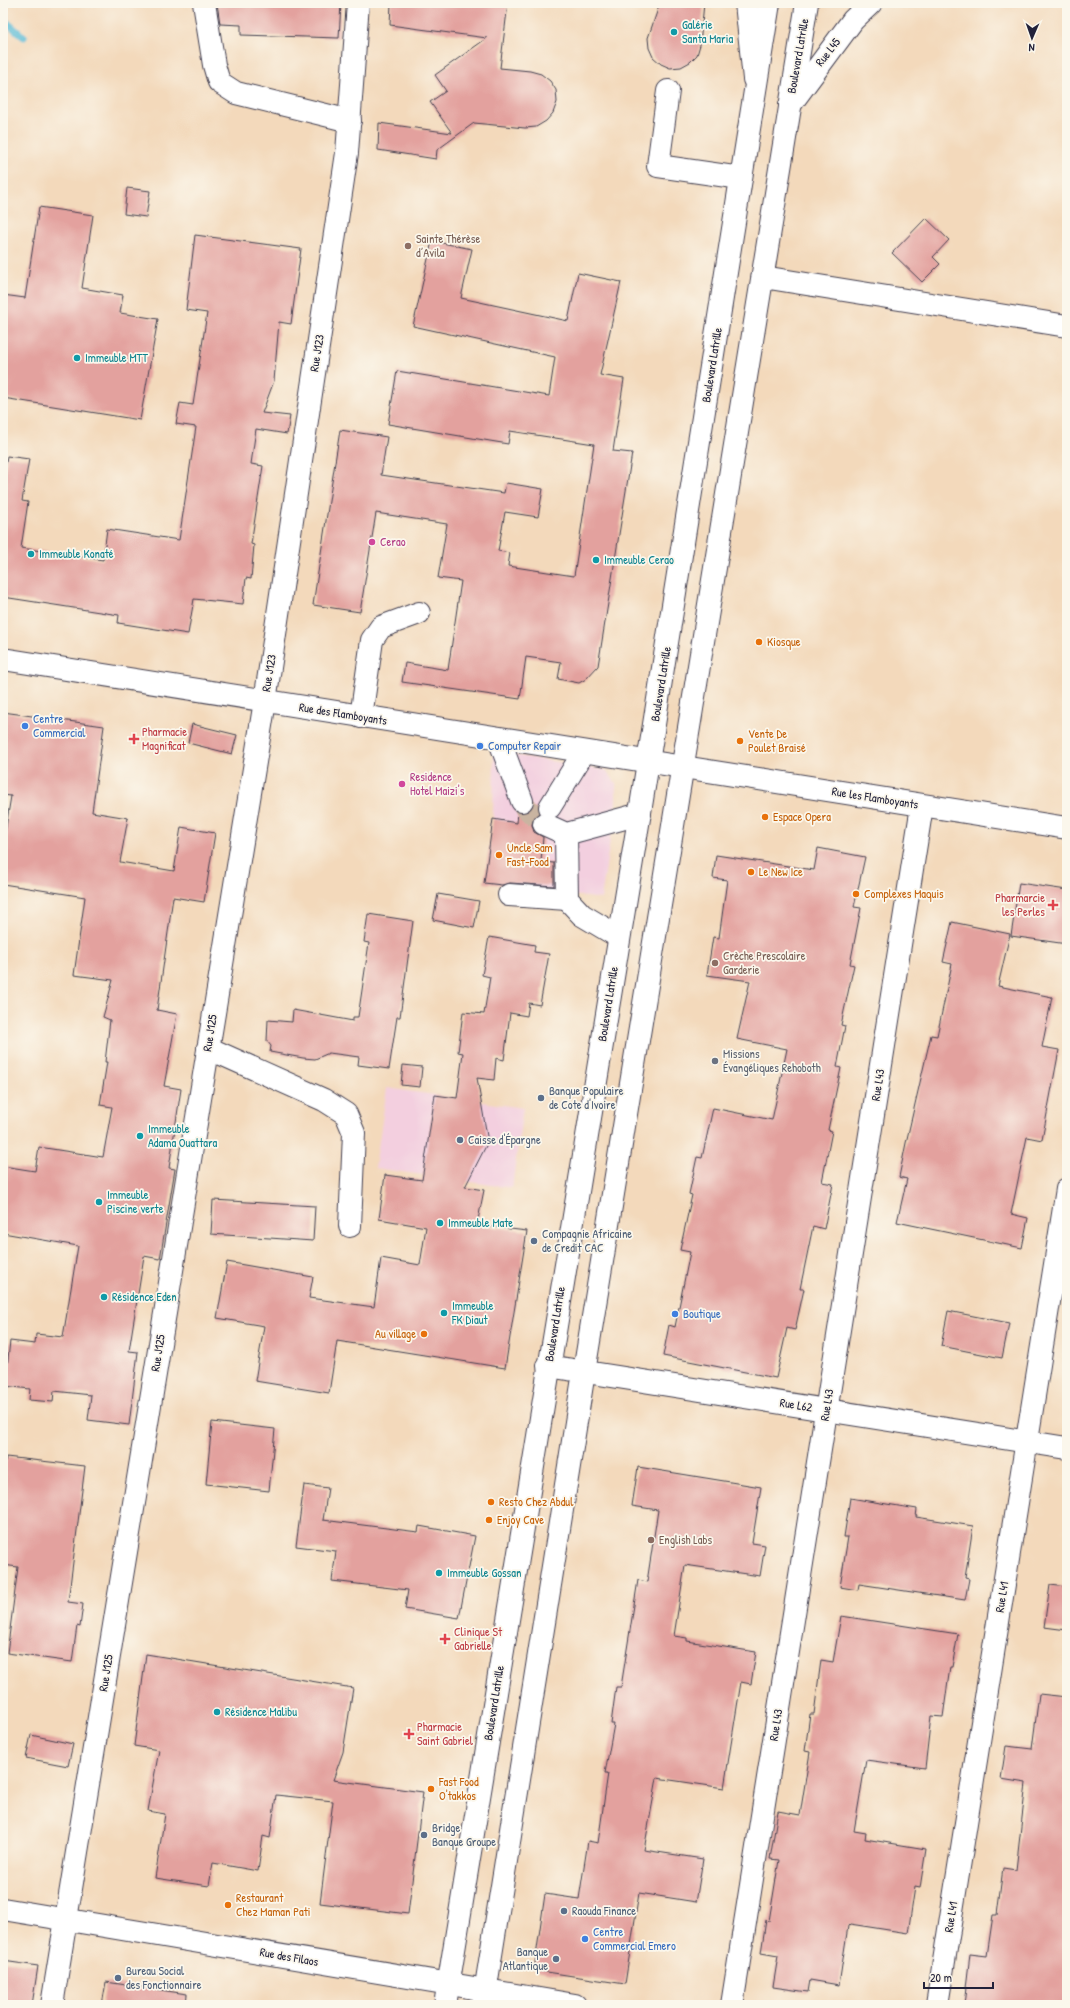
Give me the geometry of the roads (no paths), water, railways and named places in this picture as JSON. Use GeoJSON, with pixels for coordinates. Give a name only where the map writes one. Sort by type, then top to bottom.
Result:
{"type":"FeatureCollection","features":[{"type":"Feature","properties":{"kind":"street"},"geometry":{"type":"LineString","coordinates":[[204,3],[219,82],[236,93],[350,121]]}},
{"type":"Feature","properties":{"kind":"street","name":"Rue J123"},"geometry":{"type":"LineString","coordinates":[[265,701],[348,153],[358,3]]}},
{"type":"Feature","properties":{"kind":"street"},"geometry":{"type":"LineString","coordinates":[[746,3],[755,93]]}},
{"type":"Feature","properties":{"kind":"street","name":"Boulevard Latrille"},"geometry":{"type":"LineString","coordinates":[[446,1995],[548,1366],[640,814],[769,3]]}},
{"type":"Feature","properties":{"kind":"street","name":"Boulevard Latrille"},"geometry":{"type":"LineString","coordinates":[[484,1998],[584,1372],[807,3]]}},
{"type":"Feature","properties":{"kind":"street","name":"Rue L45"},"geometry":{"type":"LineString","coordinates":[[790,105],[853,20],[871,3]]}},
{"type":"Feature","properties":{"kind":"street"},"geometry":{"type":"LineString","coordinates":[[668,91],[658,166],[741,178]]}},
{"type":"Feature","properties":{"kind":"street"},"geometry":{"type":"LineString","coordinates":[[763,277],[1067,326]]}},
{"type":"Feature","properties":{"kind":"street"},"geometry":{"type":"LineString","coordinates":[[361,717],[372,640],[381,627],[419,613]]}},
{"type":"Feature","properties":{"kind":"street","name":"Rue des Flamboyants"},"geometry":{"type":"LineString","coordinates":[[3,660],[682,768]]}},
{"type":"Feature","properties":{"kind":"street","name":"Rue J125"},"geometry":{"type":"LineString","coordinates":[[52,2005],[265,701]]}},
{"type":"Feature","properties":{"kind":"street"},"geometry":{"type":"LineString","coordinates":[[499,739],[522,801]]}},
{"type":"Feature","properties":{"kind":"street"},"geometry":{"type":"LineString","coordinates":[[584,752],[547,816],[566,834],[567,899],[582,915],[619,937]]}},
{"type":"Feature","properties":{"kind":"street","name":"Rue les Flamboyants"},"geometry":{"type":"LineString","coordinates":[[682,768],[1067,828]]}},
{"type":"Feature","properties":{"kind":"street","name":"Rue L43"},"geometry":{"type":"LineString","coordinates":[[732,2005],[922,806]]}},
{"type":"Feature","properties":{"kind":"street"},"geometry":{"type":"LineString","coordinates":[[566,834],[640,814]]}},
{"type":"Feature","properties":{"kind":"street"},"geometry":{"type":"LineString","coordinates":[[509,895],[567,899]]}},
{"type":"Feature","properties":{"kind":"street"},"geometry":{"type":"LineString","coordinates":[[208,1048],[324,1100],[346,1114],[354,1133],[350,1226]]}},
{"type":"Feature","properties":{"kind":"street","name":"Rue L41"},"geometry":{"type":"LineString","coordinates":[[938,2005],[1067,1189]]}},
{"type":"Feature","properties":{"kind":"street","name":"Rue L62"},"geometry":{"type":"LineString","coordinates":[[548,1366],[1067,1448]]}},
{"type":"Feature","properties":{"kind":"street","name":"Rue des Filaos"},"geometry":{"type":"LineString","coordinates":[[3,1909],[66,1920],[446,1995],[575,2005]]}},
{"type":"Feature","properties":{"kind":"waterway"},"geometry":{"type":"LineString","coordinates":[[3,19],[24,37]]}},
{"type":"Feature","properties":{"kind":"tunnel"},"geometry":{"type":"LineString","coordinates":[[522,801],[525,807],[544,824]]}},
{"type":"Feature","properties":{"kind":"place","name":"Galérie Santa Maria"},"geometry":{"type":"Point","coordinates":[674,32]}},
{"type":"Feature","properties":{"kind":"place","name":"Sainte Thérèse d’Avila"},"geometry":{"type":"Point","coordinates":[408,246]}},
{"type":"Feature","properties":{"kind":"place","name":"Immeuble MTT"},"geometry":{"type":"Point","coordinates":[77,358]}},
{"type":"Feature","properties":{"kind":"place","name":"Cerao"},"geometry":{"type":"Point","coordinates":[372,542]}},
{"type":"Feature","properties":{"kind":"place","name":"Immeuble Konaté"},"geometry":{"type":"Point","coordinates":[31,554]}},
{"type":"Feature","properties":{"kind":"place","name":"Immeuble Cerao"},"geometry":{"type":"Point","coordinates":[596,560]}},
{"type":"Feature","properties":{"kind":"place","name":"Kiosque"},"geometry":{"type":"Point","coordinates":[759,642]}},
{"type":"Feature","properties":{"kind":"place","name":"Centre Commercial"},"geometry":{"type":"Point","coordinates":[25,726]}},
{"type":"Feature","properties":{"kind":"place","name":"Pharmacie Magnificat"},"geometry":{"type":"Point","coordinates":[134,739]}},
{"type":"Feature","properties":{"kind":"place","name":"Vente De Poulet Braisé"},"geometry":{"type":"Point","coordinates":[740,741]}},
{"type":"Feature","properties":{"kind":"place","name":"Computer Repair"},"geometry":{"type":"Point","coordinates":[480,746]}},
{"type":"Feature","properties":{"kind":"place","name":"Residence Hotel Maizi's"},"geometry":{"type":"Point","coordinates":[402,784]}},
{"type":"Feature","properties":{"kind":"place","name":"Espace Opera"},"geometry":{"type":"Point","coordinates":[765,817]}},
{"type":"Feature","properties":{"kind":"place","name":"Uncle Sam Fast-Food"},"geometry":{"type":"Point","coordinates":[499,855]}},
{"type":"Feature","properties":{"kind":"place","name":"Le New Ice"},"geometry":{"type":"Point","coordinates":[751,872]}},
{"type":"Feature","properties":{"kind":"place","name":"Complexes Maquis"},"geometry":{"type":"Point","coordinates":[856,894]}},
{"type":"Feature","properties":{"kind":"place","name":"Pharmarcie les Perles"},"geometry":{"type":"Point","coordinates":[1053,905]}},
{"type":"Feature","properties":{"kind":"place","name":"Crèche Prescolaire Garderie"},"geometry":{"type":"Point","coordinates":[715,963]}},
{"type":"Feature","properties":{"kind":"place","name":"Missions Évangéliques Rehoboth"},"geometry":{"type":"Point","coordinates":[715,1061]}},
{"type":"Feature","properties":{"kind":"place","name":"Banque Populaire de Cote d'Ivoire"},"geometry":{"type":"Point","coordinates":[541,1098]}},
{"type":"Feature","properties":{"kind":"place","name":"Immeuble Adama Ouattara"},"geometry":{"type":"Point","coordinates":[140,1136]}},
{"type":"Feature","properties":{"kind":"place","name":"Caisse d'Épargne"},"geometry":{"type":"Point","coordinates":[460,1140]}},
{"type":"Feature","properties":{"kind":"place","name":"Immeuble Piscine verte"},"geometry":{"type":"Point","coordinates":[99,1202]}},
{"type":"Feature","properties":{"kind":"place","name":"Immeuble Mate"},"geometry":{"type":"Point","coordinates":[440,1223]}},
{"type":"Feature","properties":{"kind":"place","name":"Compagnie Africaine de Credit CAC"},"geometry":{"type":"Point","coordinates":[534,1241]}},
{"type":"Feature","properties":{"kind":"place","name":"Résidence Eden"},"geometry":{"type":"Point","coordinates":[104,1297]}},
{"type":"Feature","properties":{"kind":"place","name":"Immeuble FK Diaut"},"geometry":{"type":"Point","coordinates":[444,1313]}},
{"type":"Feature","properties":{"kind":"place","name":"Boutique"},"geometry":{"type":"Point","coordinates":[675,1314]}},
{"type":"Feature","properties":{"kind":"place","name":"Au village"},"geometry":{"type":"Point","coordinates":[424,1334]}},
{"type":"Feature","properties":{"kind":"place","name":"Resto Chez Abdul"},"geometry":{"type":"Point","coordinates":[491,1502]}},
{"type":"Feature","properties":{"kind":"place","name":"Enjoy Cave"},"geometry":{"type":"Point","coordinates":[489,1520]}},
{"type":"Feature","properties":{"kind":"place","name":"English Labs"},"geometry":{"type":"Point","coordinates":[651,1540]}},
{"type":"Feature","properties":{"kind":"place","name":"Immeuble Gossan"},"geometry":{"type":"Point","coordinates":[439,1573]}},
{"type":"Feature","properties":{"kind":"place","name":"Clinique St Gabrielle"},"geometry":{"type":"Point","coordinates":[445,1639]}},
{"type":"Feature","properties":{"kind":"place","name":"Résidence Malibu"},"geometry":{"type":"Point","coordinates":[217,1712]}},
{"type":"Feature","properties":{"kind":"place","name":"Pharmacie Saint Gabriel"},"geometry":{"type":"Point","coordinates":[409,1734]}},
{"type":"Feature","properties":{"kind":"place","name":"Fast Food O'takkos"},"geometry":{"type":"Point","coordinates":[431,1789]}},
{"type":"Feature","properties":{"kind":"place","name":"Bridge Banque Groupe"},"geometry":{"type":"Point","coordinates":[424,1835]}},
{"type":"Feature","properties":{"kind":"place","name":"Restaurant Chez Maman Pati"},"geometry":{"type":"Point","coordinates":[228,1905]}},
{"type":"Feature","properties":{"kind":"place","name":"Raouda Finance"},"geometry":{"type":"Point","coordinates":[564,1911]}},
{"type":"Feature","properties":{"kind":"place","name":"Centre Commercial Emero"},"geometry":{"type":"Point","coordinates":[585,1939]}},
{"type":"Feature","properties":{"kind":"place","name":"Banque Atlantique"},"geometry":{"type":"Point","coordinates":[556,1959]}},
{"type":"Feature","properties":{"kind":"place","name":"Bureau Social des Fonctionnaire"},"geometry":{"type":"Point","coordinates":[118,1978]}}]}
